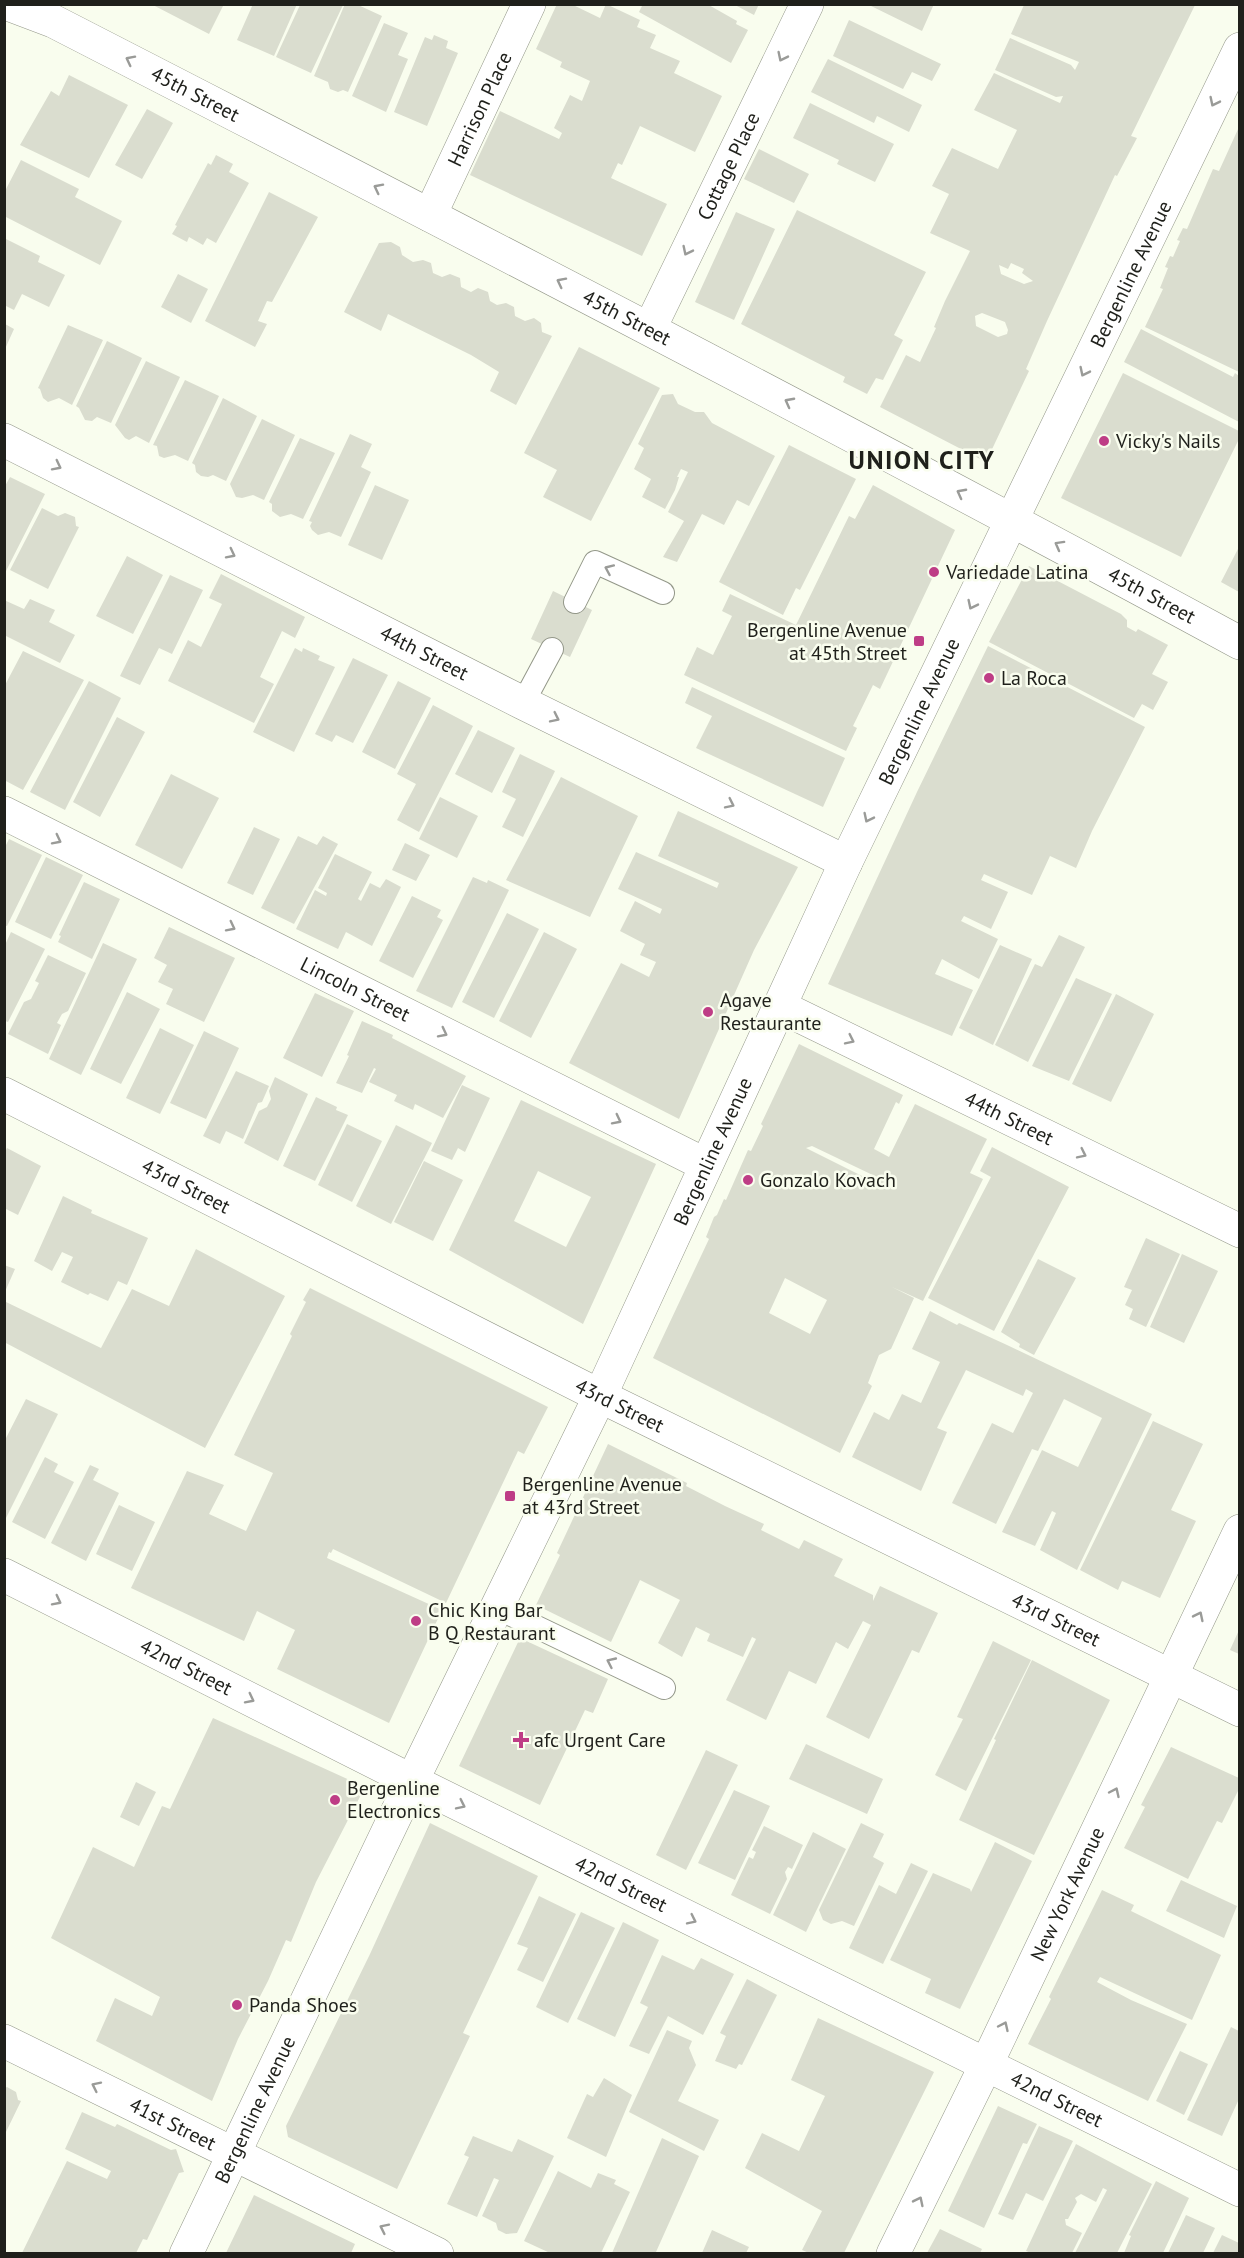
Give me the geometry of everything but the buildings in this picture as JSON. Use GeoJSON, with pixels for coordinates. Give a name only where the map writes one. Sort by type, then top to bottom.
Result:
{"type":"FeatureCollection","features":[{"type":"Feature","properties":{"kind":"street","name":"45th Street"},"geometry":{"type":"LineString","coordinates":[[8,4],[53,21],[650,328],[1013,520],[1239,643]]}},
{"type":"Feature","properties":{"kind":"street","name":"Harrison Place"},"geometry":{"type":"LineString","coordinates":[[430,215],[529,4]]}},
{"type":"Feature","properties":{"kind":"street","name":"Cottage Place"},"geometry":{"type":"LineString","coordinates":[[650,328],[807,4]]}},
{"type":"Feature","properties":{"kind":"street","name":"Bergenline Avenue"},"geometry":{"type":"LineString","coordinates":[[186,2253],[235,2155],[412,1781],[600,1396],[846,862],[1239,50]]}},
{"type":"Feature","properties":{"kind":"street","name":"44th Street"},"geometry":{"type":"LineString","coordinates":[[4,440],[523,703],[846,862]]}},
{"type":"Feature","properties":{"kind":"street","name":"Lincoln Street"},"geometry":{"type":"LineString","coordinates":[[4,813],[706,1165]]}},
{"type":"Feature","properties":{"kind":"street","name":"44th Street"},"geometry":{"type":"LineString","coordinates":[[779,1005],[1239,1231]]}},
{"type":"Feature","properties":{"kind":"street","name":"43rd Street"},"geometry":{"type":"LineString","coordinates":[[4,1094],[600,1396],[1239,1710]]}},
{"type":"Feature","properties":{"kind":"street","name":"New York Avenue"},"geometry":{"type":"LineString","coordinates":[[894,2253],[986,2065],[1239,1531]]}},
{"type":"Feature","properties":{"kind":"street","name":"42nd Street"},"geometry":{"type":"LineString","coordinates":[[4,1575],[412,1781],[1239,2190]]}},
{"type":"Feature","properties":{"kind":"street","name":"41st Street"},"geometry":{"type":"LineString","coordinates":[[4,2041],[436,2253]]}},
{"type":"Feature","properties":{"kind":"lane"},"geometry":{"type":"LineString","coordinates":[[575,602],[595,562],[663,593]]}},
{"type":"Feature","properties":{"kind":"lane"},"geometry":{"type":"LineString","coordinates":[[523,703],[552,649]]}},
{"type":"Feature","properties":{"kind":"lane"},"geometry":{"type":"LineString","coordinates":[[497,1608],[664,1688]]}},
{"type":"Feature","properties":{"kind":"place","name":"Vicky's Nails"},"geometry":{"type":"Point","coordinates":[1104,441]}},
{"type":"Feature","properties":{"kind":"place","name":"Variedade Latina"},"geometry":{"type":"Point","coordinates":[934,572]}},
{"type":"Feature","properties":{"kind":"place","name":"Bergenline Avenue at 45th Street"},"geometry":{"type":"Point","coordinates":[919,641]}},
{"type":"Feature","properties":{"kind":"place","name":"La Roca"},"geometry":{"type":"Point","coordinates":[989,678]}},
{"type":"Feature","properties":{"kind":"place","name":"Agave Restaurante"},"geometry":{"type":"Point","coordinates":[708,1012]}},
{"type":"Feature","properties":{"kind":"place","name":"Gonzalo Kovach"},"geometry":{"type":"Point","coordinates":[748,1180]}},
{"type":"Feature","properties":{"kind":"place","name":"Bergenline Avenue at 43rd Street"},"geometry":{"type":"Point","coordinates":[510,1496]}},
{"type":"Feature","properties":{"kind":"place","name":"Chic King Bar B Q Restaurant"},"geometry":{"type":"Point","coordinates":[416,1621]}},
{"type":"Feature","properties":{"kind":"place","name":"afc Urgent Care"},"geometry":{"type":"Point","coordinates":[521,1740]}},
{"type":"Feature","properties":{"kind":"place","name":"Bergenline Electronics"},"geometry":{"type":"Point","coordinates":[335,1800]}},
{"type":"Feature","properties":{"kind":"place","name":"Panda Shoes"},"geometry":{"type":"Point","coordinates":[237,2005]}},
{"type":"Feature","properties":{"kind":"district","name":"UNION CITY"},"geometry":{"type":"Point","coordinates":[922,460]}}]}
